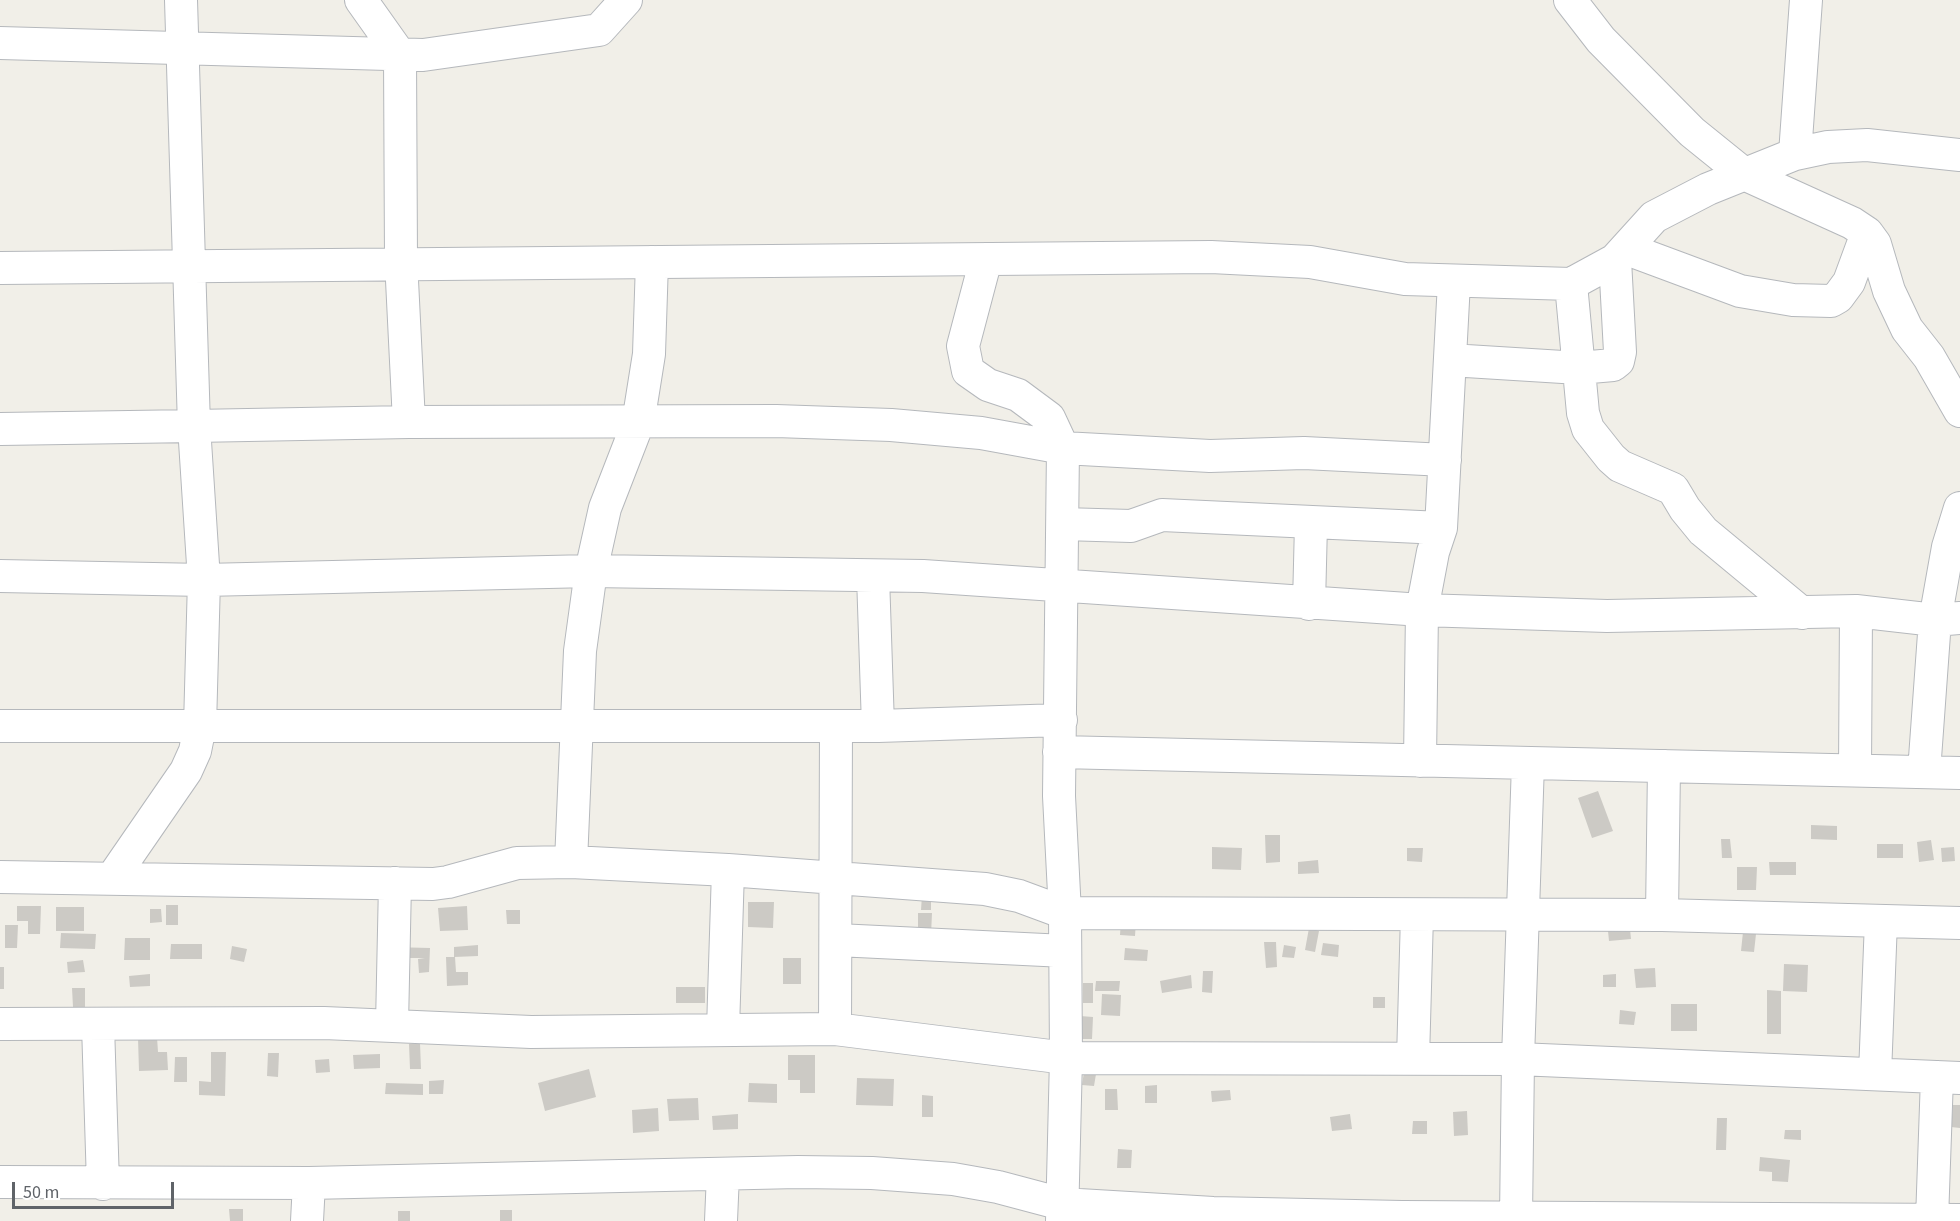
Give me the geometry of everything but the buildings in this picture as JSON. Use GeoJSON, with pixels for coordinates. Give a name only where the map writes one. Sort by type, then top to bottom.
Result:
{"type":"FeatureCollection","features":[{"type":"Feature","properties":{"kind":"street"},"geometry":{"type":"LineString","coordinates":[[113,877],[186,771],[195,751],[201,726],[204,580],[194,426],[181,0]]}},
{"type":"Feature","properties":{"kind":"street"},"geometry":{"type":"LineString","coordinates":[[361,0],[400,56],[401,265],[409,422]]}},
{"type":"Feature","properties":{"kind":"street"},"geometry":{"type":"LineString","coordinates":[[0,43],[400,56],[454,52],[599,30],[626,0]]}},
{"type":"Feature","properties":{"kind":"street"},"geometry":{"type":"LineString","coordinates":[[1570,0],[1601,40],[1692,132],[1744,174],[1852,223],[1867,233],[1875,244],[1889,291],[1907,329],[1929,357],[1960,411]]}},
{"type":"Feature","properties":{"kind":"street"},"geometry":{"type":"LineString","coordinates":[[1796,154],[1806,0]]}},
{"type":"Feature","properties":{"kind":"street"},"geometry":{"type":"LineString","coordinates":[[0,268],[1211,257],[1310,262],[1405,279],[1454,282],[1545,281],[1571,284],[1621,254],[1654,217],[1682,201],[1796,154],[1828,147],[1867,145],[1960,155]]}},
{"type":"Feature","properties":{"kind":"street"},"geometry":{"type":"LineString","coordinates":[[1621,254],[1740,291],[1793,300],[1832,301],[1838,297],[1849,282],[1867,233]]}},
{"type":"Feature","properties":{"kind":"street"},"geometry":{"type":"LineString","coordinates":[[1450,360],[1579,368],[1613,365],[1618,361],[1621,254]]}},
{"type":"Feature","properties":{"kind":"street"},"geometry":{"type":"LineString","coordinates":[[986,259],[963,346],[968,371],[988,385],[1018,395],[1049,418],[1063,447],[1059,752],[1065,913],[1066,1058],[1062,1212]]}},
{"type":"Feature","properties":{"kind":"street"},"geometry":{"type":"LineString","coordinates":[[571,862],[580,651],[591,571],[605,508],[638,423],[649,354],[652,262]]}},
{"type":"Feature","properties":{"kind":"street"},"geometry":{"type":"LineString","coordinates":[[1420,761],[1422,610],[1432,552],[1441,528],[1454,282]]}},
{"type":"Feature","properties":{"kind":"street"},"geometry":{"type":"LineString","coordinates":[[1571,284],[1585,422],[1611,458],[1620,466],[1673,489],[1685,509],[1703,531],[1802,612]]}},
{"type":"Feature","properties":{"kind":"street"},"geometry":{"type":"LineString","coordinates":[[0,429],[409,422],[776,421],[891,425],[981,433],[1063,447],[1210,456],[1304,453],[1445,460]]}},
{"type":"Feature","properties":{"kind":"street"},"geometry":{"type":"LineString","coordinates":[[1924,772],[1947,619],[1948,547],[1960,508]]}},
{"type":"Feature","properties":{"kind":"street"},"geometry":{"type":"LineString","coordinates":[[1063,524],[1131,526],[1162,515],[1311,524],[1441,528]]}},
{"type":"Feature","properties":{"kind":"street"},"geometry":{"type":"LineString","coordinates":[[1309,604],[1311,524]]}},
{"type":"Feature","properties":{"kind":"street"},"geometry":{"type":"LineString","coordinates":[[0,576],[204,580],[591,571],[923,576],[1422,610],[1607,616],[1856,611],[1947,619]]}},
{"type":"Feature","properties":{"kind":"street"},"geometry":{"type":"LineString","coordinates":[[873,576],[878,726]]}},
{"type":"Feature","properties":{"kind":"street"},"geometry":{"type":"LineString","coordinates":[[1855,770],[1856,611]]}},
{"type":"Feature","properties":{"kind":"street"},"geometry":{"type":"LineString","coordinates":[[0,726],[878,726],[1061,720]]}},
{"type":"Feature","properties":{"kind":"street"},"geometry":{"type":"LineString","coordinates":[[835,1029],[836,726]]}},
{"type":"Feature","properties":{"kind":"street"},"geometry":{"type":"LineString","coordinates":[[1059,752],[1960,773]]}},
{"type":"Feature","properties":{"kind":"street"},"geometry":{"type":"LineString","coordinates":[[1516,1218],[1518,1059],[1528,763]]}},
{"type":"Feature","properties":{"kind":"street"},"geometry":{"type":"LineString","coordinates":[[1662,915],[1664,766]]}},
{"type":"Feature","properties":{"kind":"street"},"geometry":{"type":"LineString","coordinates":[[0,877],[448,882],[517,863],[571,862],[728,870],[985,890],[1019,896],[1065,913],[1662,915],[1960,923]]}},
{"type":"Feature","properties":{"kind":"street"},"geometry":{"type":"LineString","coordinates":[[723,1029],[728,870]]}},
{"type":"Feature","properties":{"kind":"street"},"geometry":{"type":"LineString","coordinates":[[392,1025],[395,883]]}},
{"type":"Feature","properties":{"kind":"street"},"geometry":{"type":"LineString","coordinates":[[1413,1059],[1417,915]]}},
{"type":"Feature","properties":{"kind":"street"},"geometry":{"type":"LineString","coordinates":[[1875,1074],[1881,921]]}},
{"type":"Feature","properties":{"kind":"street"},"geometry":{"type":"LineString","coordinates":[[837,940],[1065,951]]}},
{"type":"Feature","properties":{"kind":"street"},"geometry":{"type":"LineString","coordinates":[[0,1024],[392,1025],[531,1032],[835,1029],[1066,1058],[1518,1059],[1948,1078],[1946,1220],[1402,1219],[1214,1213],[1062,1212],[998,1187],[953,1179],[873,1173],[309,1183],[0,1182]]}},
{"type":"Feature","properties":{"kind":"street"},"geometry":{"type":"LineString","coordinates":[[98,1025],[103,1184]]}},
{"type":"Feature","properties":{"kind":"street"},"geometry":{"type":"LineString","coordinates":[[721,1221],[723,1174]]}},
{"type":"Feature","properties":{"kind":"street"},"geometry":{"type":"LineString","coordinates":[[308,1221],[309,1183]]}}]}
